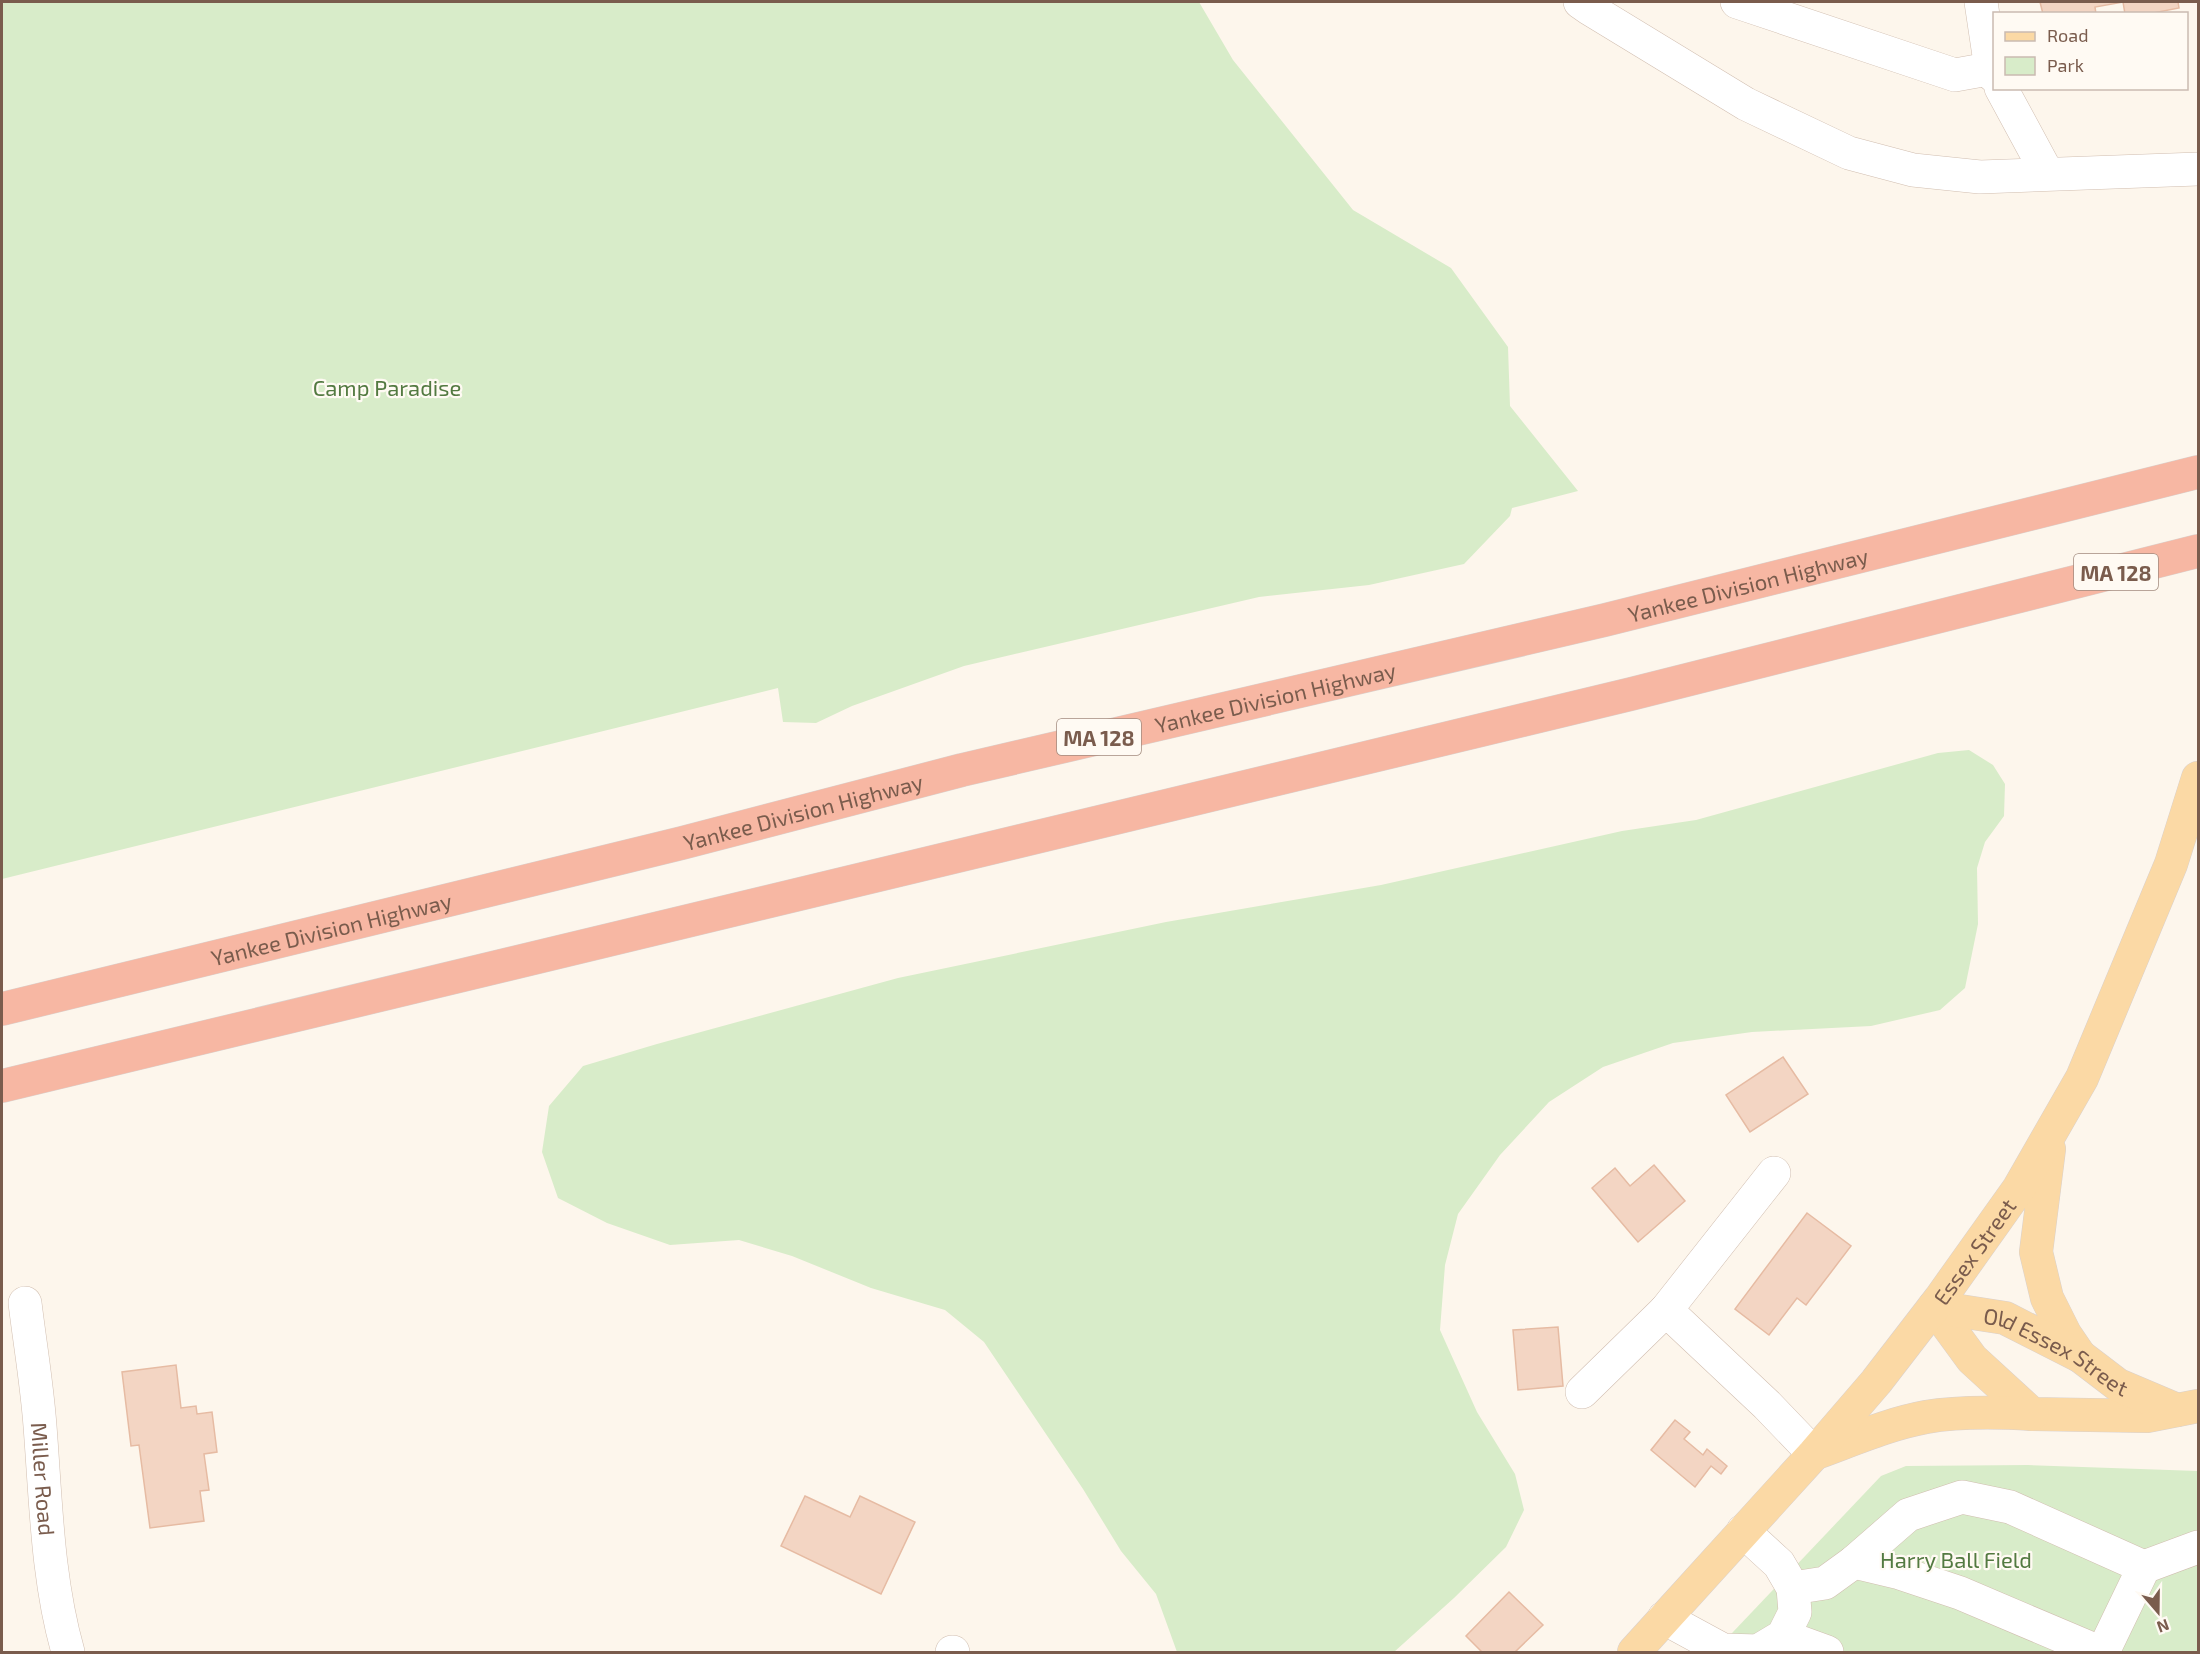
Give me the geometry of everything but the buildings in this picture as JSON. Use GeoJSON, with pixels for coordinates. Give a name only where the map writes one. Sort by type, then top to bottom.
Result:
{"type":"FeatureCollection","features":[{"type":"Feature","properties":{"kind":"highway","name":"Yankee Division Highway"},"geometry":{"type":"LineString","coordinates":[[2,1010],[682,843],[962,770],[1605,620],[2199,472]]}},
{"type":"Feature","properties":{"kind":"highway","name":"MA 128"},"geometry":{"type":"LineString","coordinates":[[2,1086],[1619,697],[2199,551]]}},
{"type":"Feature","properties":{"kind":"main road","name":"Essex Street"},"geometry":{"type":"LineString","coordinates":[[1634,1653],[1876,1382],[1934,1307],[2019,1188],[2082,1078],[2171,864],[2199,778]]}},
{"type":"Feature","properties":{"kind":"main road"},"geometry":{"type":"LineString","coordinates":[[2051,1133],[2036,1252],[2047,1298],[2065,1334],[2080,1356]]}},
{"type":"Feature","properties":{"kind":"main road","name":"Old Essex Street"},"geometry":{"type":"LineString","coordinates":[[1934,1307],[2005,1318],[2080,1356],[2118,1385],[2188,1408]]}},
{"type":"Feature","properties":{"kind":"main road","name":"Old Essex Street"},"geometry":{"type":"LineString","coordinates":[[1934,1307],[1972,1359],[2032,1414],[2147,1416],[2188,1408]]}},
{"type":"Feature","properties":{"kind":"main road"},"geometry":{"type":"LineString","coordinates":[[1814,1454],[1891,1425],[1927,1417],[1990,1412],[2032,1414]]}},
{"type":"Feature","properties":{"kind":"street"},"geometry":{"type":"LineString","coordinates":[[1580,2],[1746,104],[1849,153],[1924,171],[1980,177],[2199,169]]}},
{"type":"Feature","properties":{"kind":"street"},"geometry":{"type":"LineString","coordinates":[[1737,2],[1955,75],[1993,75]]}},
{"type":"Feature","properties":{"kind":"street"},"geometry":{"type":"LineString","coordinates":[[1981,2],[1993,65]]}},
{"type":"Feature","properties":{"kind":"street"},"geometry":{"type":"LineString","coordinates":[[2003,90],[2047,173]]}},
{"type":"Feature","properties":{"kind":"street"},"geometry":{"type":"LineString","coordinates":[[1582,1392],[1666,1310],[1774,1173]]}},
{"type":"Feature","properties":{"kind":"street","name":"Miller Road"},"geometry":{"type":"LineString","coordinates":[[25,1303],[40,1424],[47,1534],[56,1601],[68,1653]]}},
{"type":"Feature","properties":{"kind":"street"},"geometry":{"type":"LineString","coordinates":[[1666,1310],[1767,1405],[1814,1454]]}},
{"type":"Feature","properties":{"kind":"street"},"geometry":{"type":"LineString","coordinates":[[1793,1588],[1825,1583],[1854,1562],[1908,1515],[1962,1497],[2010,1507],[2144,1567]]}},
{"type":"Feature","properties":{"kind":"street"},"geometry":{"type":"LineString","coordinates":[[1664,1618],[1723,1650],[1758,1651],[1783,1636],[1795,1612],[1793,1588],[1779,1564],[1743,1530]]}},
{"type":"Feature","properties":{"kind":"street"},"geometry":{"type":"LineString","coordinates":[[1854,1562],[1900,1573],[1960,1593],[2101,1653],[2144,1567],[2199,1547]]}},
{"type":"Feature","properties":{"kind":"street"},"geometry":{"type":"LineString","coordinates":[[1783,1636],[1827,1653]]}},
{"type":"Feature","properties":{"kind":"green space","name":"Camp Paradise"},"geometry":{"type":"Polygon","coordinates":[[[2,2],[1199,2],[1233,60],[1353,210],[1451,268],[1508,347],[1510,406],[1578,491],[1512,508],[1510,516],[1464,564],[1369,585],[1259,597],[964,666],[852,706],[816,723],[783,722],[778,688],[2,879],[2,2]]]}},
{"type":"Feature","properties":{"kind":"green space"},"geometry":{"type":"Polygon","coordinates":[[[1969,750],[1993,765],[2005,784],[2004,816],[1985,842],[1977,868],[1978,924],[1965,988],[1940,1010],[1871,1026],[1752,1032],[1673,1043],[1603,1067],[1549,1102],[1500,1155],[1458,1214],[1445,1265],[1440,1330],[1477,1412],[1515,1474],[1524,1510],[1506,1547],[1394,1652],[1177,1652],[1156,1594],[1121,1551],[1083,1489],[984,1342],[945,1310],[871,1288],[792,1256],[739,1240],[670,1245],[607,1223],[558,1198],[542,1152],[549,1106],[583,1066],[657,1044],[898,978],[1166,922],[1381,885],[1622,831],[1696,820],[1938,753],[1969,750]]]}},
{"type":"Feature","properties":{"kind":"green space","name":"Harry Ball Field"},"geometry":{"type":"Polygon","coordinates":[[[2028,1465],[2198,1471],[2198,1652],[1714,1652],[1881,1476],[1906,1466],[2028,1465]]]}}]}
